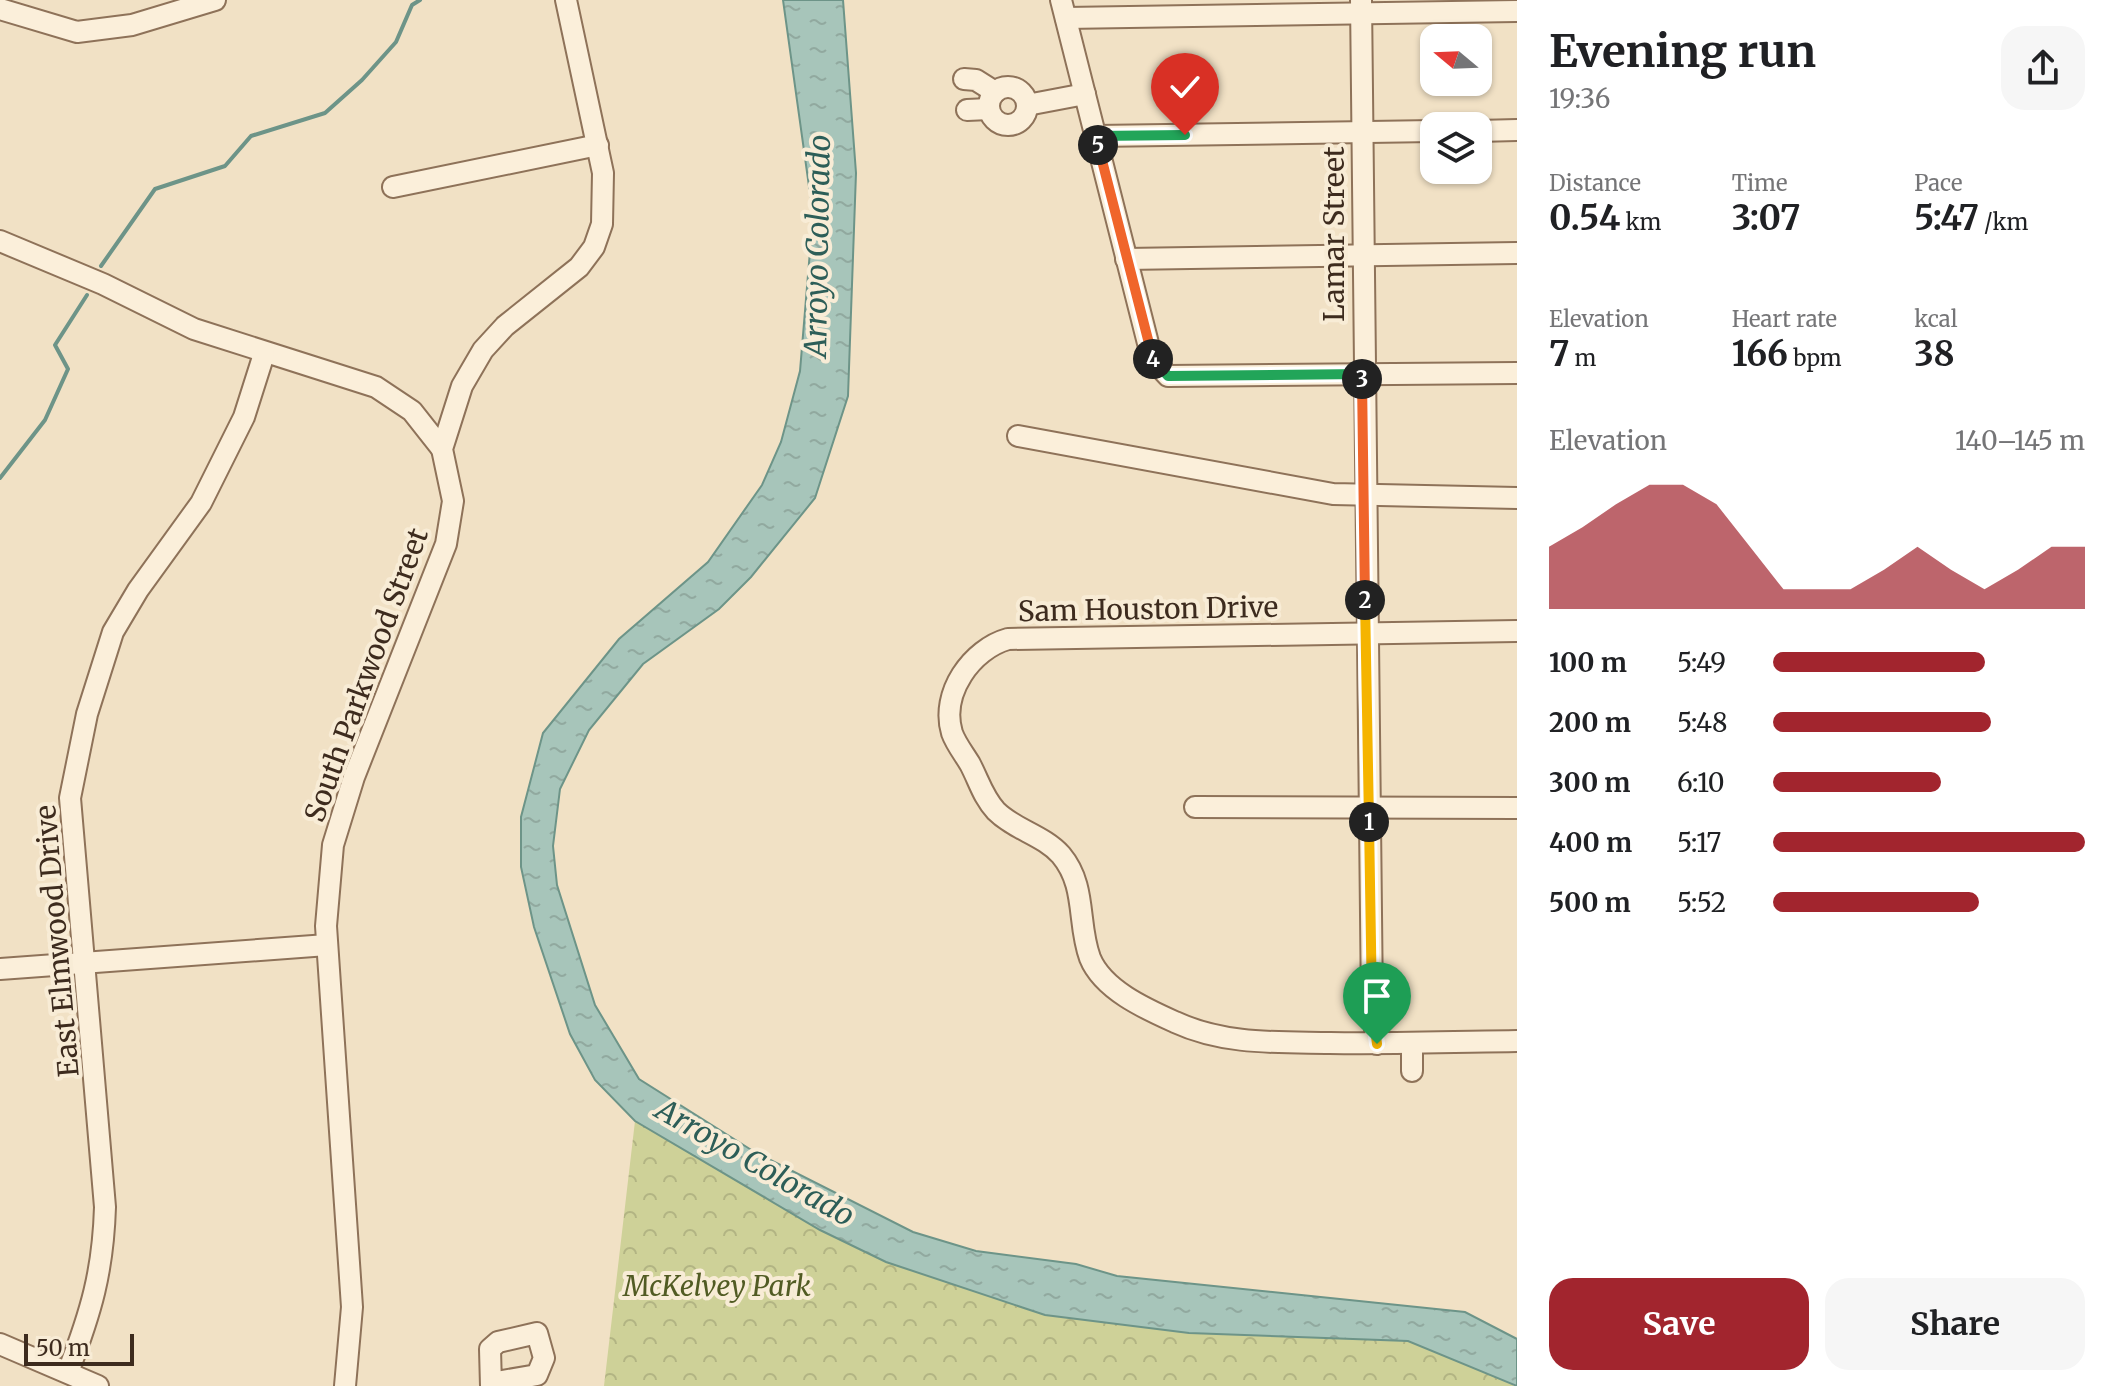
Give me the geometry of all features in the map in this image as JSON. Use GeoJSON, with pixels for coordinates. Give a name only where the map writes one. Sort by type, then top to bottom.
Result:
{"type":"FeatureCollection","features":[{"type":"Feature","properties":{"kind":"street"},"geometry":{"type":"LineString","coordinates":[[0,9],[77,32],[132,25],[215,0]]}},
{"type":"Feature","properties":{"kind":"street","name":"South Parkwood Street"},"geometry":{"type":"LineString","coordinates":[[345,1386],[352,1307],[351,1265],[327,945],[329,878],[337,828],[452,523],[451,480],[442,449],[456,401],[483,350],[518,314],[579,267],[594,247],[602,224],[605,199],[598,145],[566,0]]}},
{"type":"Feature","properties":{"kind":"street"},"geometry":{"type":"LineString","coordinates":[[1517,11],[1361,6],[1064,9],[1126,259],[1157,367],[1168,376],[1517,373]]}},
{"type":"Feature","properties":{"kind":"street","name":"Lamar Street"},"geometry":{"type":"LineString","coordinates":[[1361,6],[1362,374],[1372,1005],[1377,1044]]}},
{"type":"Feature","properties":{"kind":"street"},"geometry":{"type":"LineString","coordinates":[[964,79],[976,80],[992,100],[1000,124],[1013,125],[1023,118],[1027,105],[1018,89],[1006,87],[992,100],[967,110]]}},
{"type":"Feature","properties":{"kind":"street"},"geometry":{"type":"LineString","coordinates":[[1027,105],[1085,94]]}},
{"type":"Feature","properties":{"kind":"street"},"geometry":{"type":"LineString","coordinates":[[1492,131],[1517,130]]}},
{"type":"Feature","properties":{"kind":"street"},"geometry":{"type":"LineString","coordinates":[[1096,136],[1420,131]]}},
{"type":"Feature","properties":{"kind":"street"},"geometry":{"type":"LineString","coordinates":[[393,187],[598,145]]}},
{"type":"Feature","properties":{"kind":"street"},"geometry":{"type":"LineString","coordinates":[[0,241],[103,284],[194,329],[264,354],[376,387],[412,411],[442,449]]}},
{"type":"Feature","properties":{"kind":"street"},"geometry":{"type":"LineString","coordinates":[[1126,259],[1517,253]]}},
{"type":"Feature","properties":{"kind":"street","name":"East Elmwood Drive"},"geometry":{"type":"LineString","coordinates":[[68,1372],[94,1305],[104,1248],[102,1142],[70,798],[87,714],[113,632],[138,590],[201,503],[244,417],[264,354]]}},
{"type":"Feature","properties":{"kind":"street"},"geometry":{"type":"LineString","coordinates":[[1018,436],[1333,494],[1517,498]]}},
{"type":"Feature","properties":{"kind":"street","name":"Sam Houston Drive"},"geometry":{"type":"LineString","coordinates":[[1517,631],[1008,639],[989,644],[977,655],[958,682],[950,715],[952,732],[987,799],[1011,824],[1046,841],[1071,871],[1079,890],[1091,961],[1114,987],[1176,1023],[1248,1042],[1377,1044],[1517,1041]]}},
{"type":"Feature","properties":{"kind":"street"},"geometry":{"type":"LineString","coordinates":[[1195,807],[1517,808]]}},
{"type":"Feature","properties":{"kind":"street"},"geometry":{"type":"LineString","coordinates":[[0,969],[327,945]]}},
{"type":"Feature","properties":{"kind":"street"},"geometry":{"type":"LineString","coordinates":[[1412,1043],[1412,1071]]}},
{"type":"Feature","properties":{"kind":"street"},"geometry":{"type":"LineString","coordinates":[[0,1344],[98,1386]]}},
{"type":"Feature","properties":{"kind":"green space","name":"McKelvey Park"},"geometry":{"type":"Polygon","coordinates":[[[635,1121],[820,1230],[886,1262],[1051,1316],[1189,1333],[1408,1341],[1507,1380],[1514,1386],[604,1386],[635,1121]]]}},
{"type":"Feature","properties":{"kind":"water","name":"Arroyo Colorado"},"geometry":{"type":"Polygon","coordinates":[[[783,0],[843,0],[856,173],[848,396],[815,498],[751,577],[719,609],[643,664],[589,730],[560,789],[553,846],[557,885],[595,1005],[639,1079],[753,1151],[913,1232],[976,1251],[1076,1264],[1117,1276],[1465,1312],[1517,1339],[1517,1386],[1408,1341],[1189,1333],[1045,1315],[886,1262],[820,1230],[635,1121],[595,1080],[570,1034],[534,927],[521,867],[521,817],[543,733],[619,639],[708,562],[762,485],[781,442],[800,371],[813,215],[783,0]]]}},
{"type":"Feature","properties":{"kind":"waterway"},"geometry":{"type":"LineString","coordinates":[[101,266],[155,189],[225,166],[251,136],[325,113],[362,80],[396,42],[412,5],[420,0]]}},
{"type":"Feature","properties":{"kind":"waterway"},"geometry":{"type":"LineString","coordinates":[[0,478],[45,420],[68,369],[55,345],[87,295]]}},
{"type":"Feature","properties":{"kind":"route"},"geometry":{"type":"LineString","coordinates":[[1185,135],[1096,136],[1114,217],[1152,359],[1157,367],[1168,376],[1362,374],[1372,1005],[1377,1044]]}}]}
